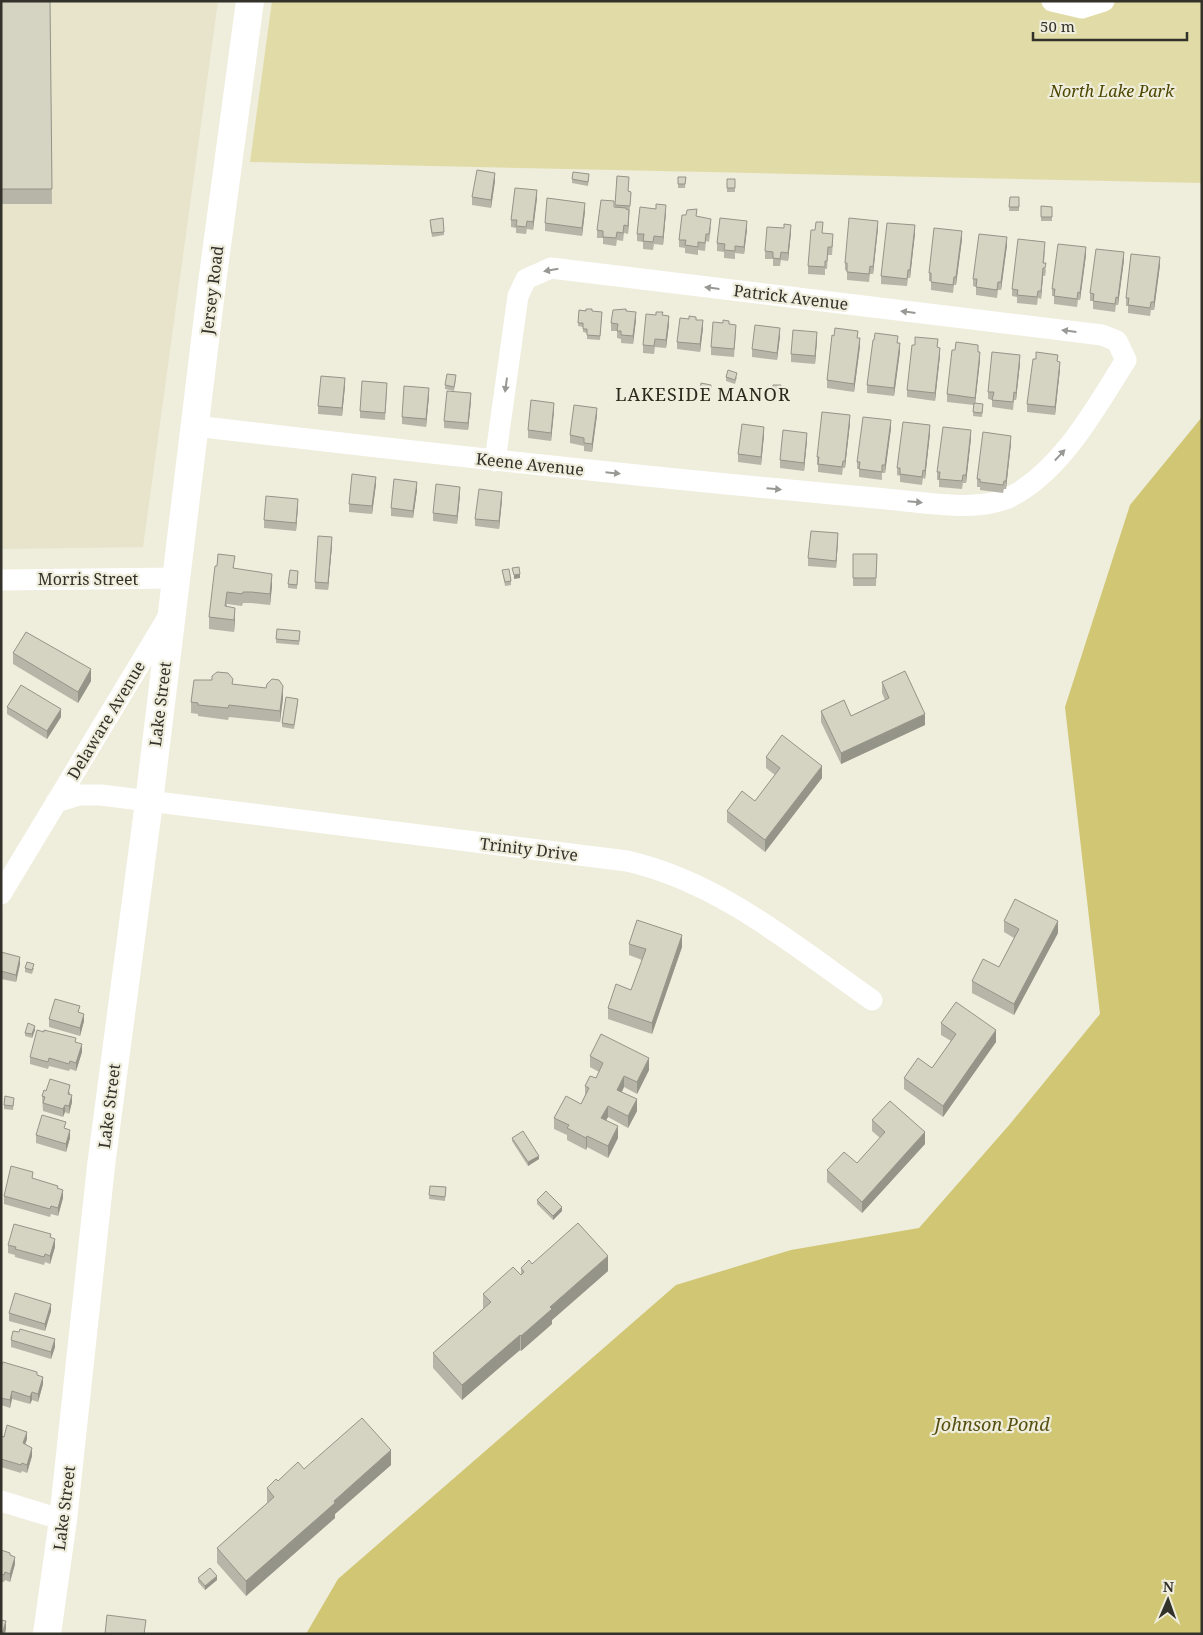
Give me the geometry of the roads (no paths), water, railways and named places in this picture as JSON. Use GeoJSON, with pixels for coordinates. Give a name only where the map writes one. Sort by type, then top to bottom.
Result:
{"type":"FeatureCollection","features":[{"type":"Feature","properties":{"kind":"street","name":"Jersey Road"},"geometry":{"type":"LineString","coordinates":[[176,578],[250,1]]}},
{"type":"Feature","properties":{"kind":"street"},"geometry":{"type":"LineString","coordinates":[[1052,1],[1082,8],[1104,1]]}},
{"type":"Feature","properties":{"kind":"street","name":"Patrick Avenue"},"geometry":{"type":"LineString","coordinates":[[494,461],[518,296],[526,279],[551,268],[1102,336],[1117,341]]}},
{"type":"Feature","properties":{"kind":"street","name":"Keene Avenue"},"geometry":{"type":"LineString","coordinates":[[195,426],[494,461],[978,506],[1009,497],[1039,478],[1079,434],[1126,360],[1117,341]]}},
{"type":"Feature","properties":{"kind":"street","name":"Morris Street"},"geometry":{"type":"LineString","coordinates":[[1,580],[176,578]]}},
{"type":"Feature","properties":{"kind":"street","name":"Lake Street"},"geometry":{"type":"LineString","coordinates":[[47,1634],[63,1520],[101,1166],[176,578]]}},
{"type":"Feature","properties":{"kind":"street","name":"Delaware Avenue"},"geometry":{"type":"LineString","coordinates":[[1,894],[171,612]]}},
{"type":"Feature","properties":{"kind":"street","name":"Delaware Avenue"},"geometry":{"type":"LineString","coordinates":[[56,802],[79,795],[101,795],[148,802]]}},
{"type":"Feature","properties":{"kind":"street","name":"Trinity Drive"},"geometry":{"type":"LineString","coordinates":[[148,802],[627,862],[652,867],[698,885],[754,918],[872,1000]]}},
{"type":"Feature","properties":{"kind":"street"},"geometry":{"type":"LineString","coordinates":[[1,1501],[63,1520]]}},
{"type":"Feature","properties":{"kind":"water","name":"Johnson Pond"},"geometry":{"type":"Polygon","coordinates":[[[1202,417],[1202,1634],[306,1634],[338,1579],[676,1285],[791,1250],[919,1228],[1010,1124],[1100,1014],[1065,707],[1130,505],[1202,417]]]}},
{"type":"Feature","properties":{"kind":"district","name":"LAKESIDE MANOR"},"geometry":{"type":"Point","coordinates":[703,394]}},
{"type":"Feature","properties":{"kind":"park label","name":"North Lake Park"},"geometry":{"type":"Point","coordinates":[1112,91]}}]}
